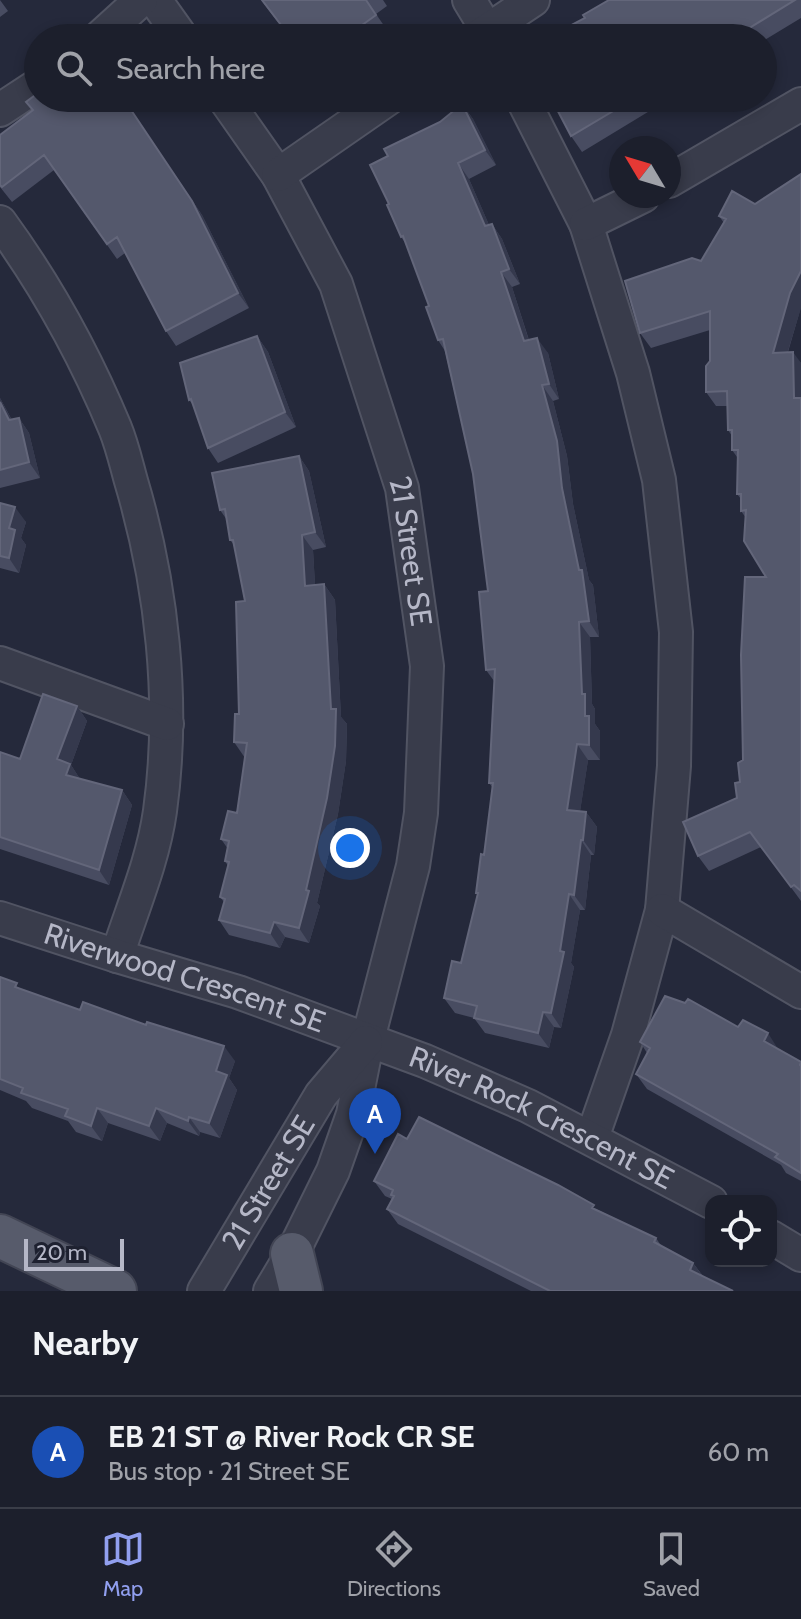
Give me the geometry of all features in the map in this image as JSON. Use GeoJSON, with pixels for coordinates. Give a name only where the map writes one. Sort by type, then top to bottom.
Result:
{"type":"FeatureCollection","features":[{"type":"Feature","properties":{"kind":"main road"},"geometry":{"type":"LineString","coordinates":[[0,1236],[115,1291]]}},
{"type":"Feature","properties":{"kind":"street"},"geometry":{"type":"LineString","coordinates":[[114,24],[141,0]]}},
{"type":"Feature","properties":{"kind":"street"},"geometry":{"type":"LineString","coordinates":[[155,0],[172,24]]}},
{"type":"Feature","properties":{"kind":"street"},"geometry":{"type":"LineString","coordinates":[[469,0],[480,24]]}},
{"type":"Feature","properties":{"kind":"street"},"geometry":{"type":"LineString","coordinates":[[500,24],[533,0]]}},
{"type":"Feature","properties":{"kind":"street"},"geometry":{"type":"LineString","coordinates":[[0,110],[24,94]]}},
{"type":"Feature","properties":{"kind":"street"},"geometry":{"type":"LineString","coordinates":[[681,174],[801,104]]}},
{"type":"Feature","properties":{"kind":"street","name":"21 Street SE"},"geometry":{"type":"LineString","coordinates":[[234,112],[278,175],[336,284],[402,488],[427,666],[421,813],[413,866],[368,1039],[353,1114],[297,1272],[270,1291]]}},
{"type":"Feature","properties":{"kind":"street"},"geometry":{"type":"LineString","coordinates":[[278,175],[369,112]]}},
{"type":"Feature","properties":{"kind":"street"},"geometry":{"type":"LineString","coordinates":[[529,112],[586,224],[633,373],[659,480],[676,632],[674,737],[662,910],[628,1035],[592,1138]]}},
{"type":"Feature","properties":{"kind":"street"},"geometry":{"type":"LineString","coordinates":[[586,224],[619,208]]}},
{"type":"Feature","properties":{"kind":"street"},"geometry":{"type":"LineString","coordinates":[[0,222],[67,328],[116,430],[147,533],[162,644],[167,724],[160,812],[148,863],[117,956]]}},
{"type":"Feature","properties":{"kind":"street"},"geometry":{"type":"LineString","coordinates":[[0,663],[167,724]]}},
{"type":"Feature","properties":{"kind":"street"},"geometry":{"type":"LineString","coordinates":[[662,910],[801,992]]}},
{"type":"Feature","properties":{"kind":"street","name":"Riverwood Crescent SE"},"geometry":{"type":"LineString","coordinates":[[0,918],[238,992],[368,1039]]}},
{"type":"Feature","properties":{"kind":"street","name":"21 Street SE"},"geometry":{"type":"LineString","coordinates":[[204,1291],[321,1095],[368,1039]]}},
{"type":"Feature","properties":{"kind":"street","name":"River Rock Crescent SE"},"geometry":{"type":"LineString","coordinates":[[368,1039],[474,1082],[592,1138],[705,1199]]}},
{"type":"Feature","properties":{"kind":"street"},"geometry":{"type":"LineString","coordinates":[[777,1241],[801,1255]]}},
{"type":"Feature","properties":{"kind":"building"},"geometry":{"type":"Polygon","coordinates":[[[262,0],[366,0],[376,15],[363,24],[280,24],[262,0]]]}},
{"type":"Feature","properties":{"kind":"building"},"geometry":{"type":"Polygon","coordinates":[[[609,0],[795,0],[756,24],[574,24],[585,18],[583,15],[609,0]]]}},
{"type":"Feature","properties":{"kind":"building"},"geometry":{"type":"Polygon","coordinates":[[[30,112],[132,112],[192,201],[238,293],[166,331],[117,237],[107,244],[44,155],[2,187],[0,185],[0,135],[30,112]]]}},
{"type":"Feature","properties":{"kind":"building"},"geometry":{"type":"Polygon","coordinates":[[[452,112],[466,112],[485,150],[458,163],[485,226],[492,224],[509,269],[501,272],[524,341],[537,338],[549,384],[542,385],[557,441],[562,488],[579,570],[582,570],[589,621],[579,622],[582,694],[585,694],[585,716],[589,716],[589,745],[577,744],[567,810],[586,812],[583,840],[574,895],[569,894],[560,951],[564,952],[551,1013],[543,1012],[538,1033],[474,1018],[477,1006],[444,998],[452,961],[461,963],[478,893],[481,854],[484,855],[493,783],[489,783],[495,669],[486,670],[479,592],[488,591],[473,474],[443,339],[438,340],[403,236],[370,165],[388,156],[384,149],[440,122],[452,112]]]}},
{"type":"Feature","properties":{"kind":"building"},"geometry":{"type":"Polygon","coordinates":[[[558,112],[611,112],[571,136],[558,112]]]}},
{"type":"Feature","properties":{"kind":"building"},"geometry":{"type":"Polygon","coordinates":[[[801,174],[801,271],[790,293],[773,353],[793,352],[794,398],[801,398],[801,891],[794,885],[791,887],[750,832],[698,856],[683,822],[737,798],[735,783],[740,782],[738,763],[743,760],[741,655],[745,577],[766,577],[744,541],[746,510],[741,511],[741,494],[737,494],[738,450],[732,450],[732,430],[728,430],[727,391],[706,392],[706,366],[710,361],[710,311],[640,333],[625,281],[692,258],[701,261],[726,219],[719,216],[732,191],[755,204],[801,174]]]}},
{"type":"Feature","properties":{"kind":"building"},"geometry":{"type":"Polygon","coordinates":[[[257,336],[285,412],[208,448],[189,400],[180,363],[257,336]]]}},
{"type":"Feature","properties":{"kind":"building"},"geometry":{"type":"Polygon","coordinates":[[[0,402],[9,420],[19,418],[29,462],[0,470],[0,402]]]}},
{"type":"Feature","properties":{"kind":"building"},"geometry":{"type":"Polygon","coordinates":[[[299,456],[315,532],[302,535],[305,586],[324,584],[331,709],[336,709],[335,746],[327,798],[306,890],[309,891],[299,928],[274,922],[270,933],[219,920],[225,899],[220,897],[229,862],[225,861],[229,841],[221,839],[228,811],[237,813],[247,743],[234,742],[235,714],[239,714],[236,602],[245,601],[233,540],[230,540],[225,509],[220,510],[212,473],[299,456]]]}},
{"type":"Feature","properties":{"kind":"building"},"geometry":{"type":"Polygon","coordinates":[[[0,503],[15,507],[9,528],[15,530],[9,558],[0,556],[0,503]]]}},
{"type":"Feature","properties":{"kind":"building"},"geometry":{"type":"Polygon","coordinates":[[[43,694],[77,706],[57,759],[70,764],[66,775],[122,790],[99,870],[0,837],[0,752],[20,759],[43,694]]]}},
{"type":"Feature","properties":{"kind":"building"},"geometry":{"type":"Polygon","coordinates":[[[0,977],[17,983],[15,987],[80,1010],[83,1002],[146,1025],[147,1022],[224,1046],[216,1071],[227,1075],[209,1123],[189,1117],[188,1121],[156,1108],[149,1126],[97,1108],[91,1126],[65,1116],[68,1109],[21,1093],[23,1088],[0,1079],[0,977]]]}},
{"type":"Feature","properties":{"kind":"building"},"geometry":{"type":"Polygon","coordinates":[[[665,996],[685,1003],[688,999],[738,1027],[743,1020],[768,1033],[764,1041],[801,1062],[801,1173],[775,1157],[778,1154],[636,1074],[650,1048],[640,1042],[665,996]]]}},
{"type":"Feature","properties":{"kind":"building"},"geometry":{"type":"Polygon","coordinates":[[[419,1117],[558,1185],[594,1205],[592,1208],[656,1238],[654,1242],[693,1263],[690,1270],[733,1291],[550,1291],[387,1209],[394,1196],[391,1195],[393,1190],[374,1181],[398,1134],[407,1139],[419,1117]]]}},
{"type":"Feature","properties":{"kind":"place","name":"EB 21 ST @ River Rock CR SE"},"geometry":{"type":"Point","coordinates":[375,1154]}}]}
